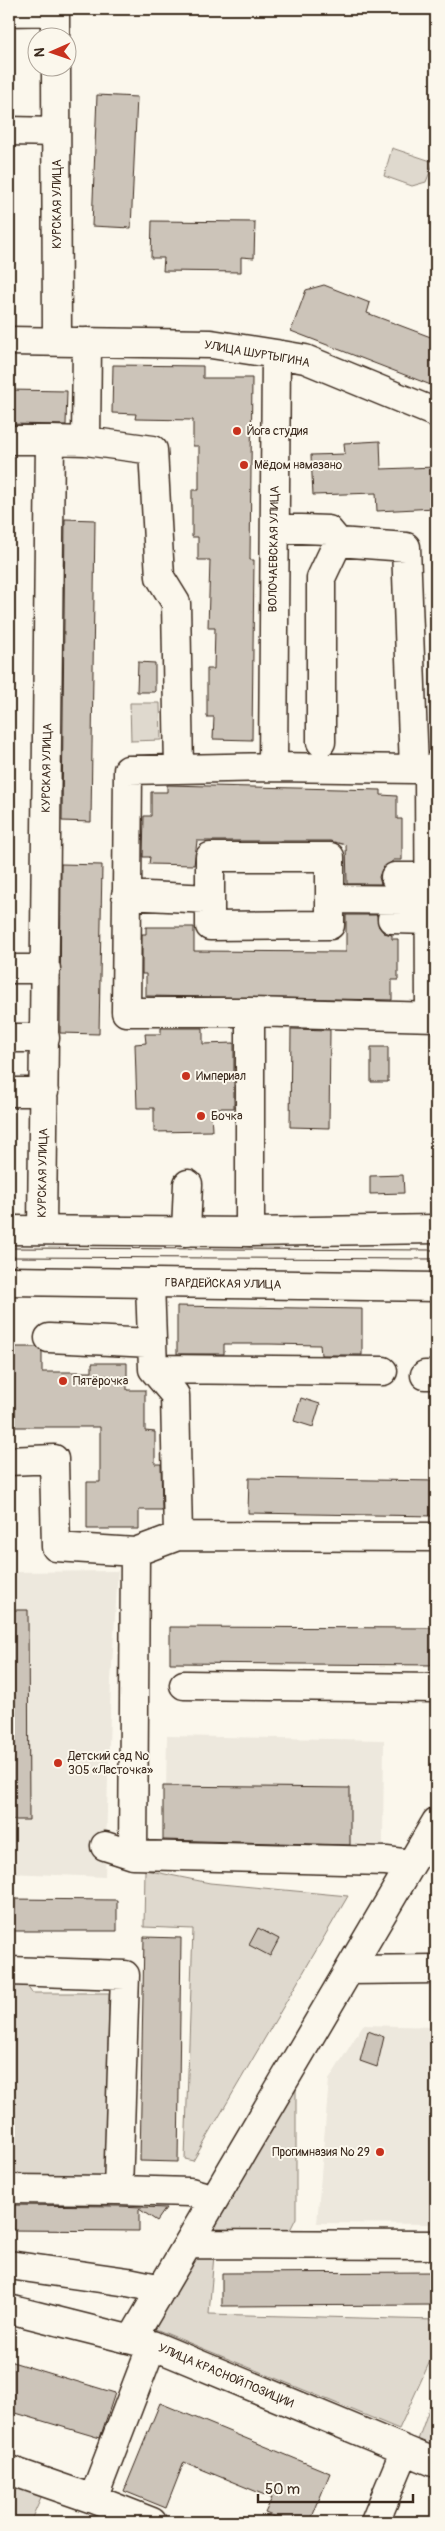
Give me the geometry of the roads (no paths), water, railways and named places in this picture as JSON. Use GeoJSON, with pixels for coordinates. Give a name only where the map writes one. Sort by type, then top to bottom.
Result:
{"type":"FeatureCollection","features":[{"type":"Feature","properties":{"kind":"street"},"geometry":{"type":"LineString","coordinates":[[9,12],[55,19]]}},
{"type":"Feature","properties":{"kind":"street","name":"КУРСКАЯ УЛИЦА"},"geometry":{"type":"LineString","coordinates":[[56,78],[58,342]]}},
{"type":"Feature","properties":{"kind":"street"},"geometry":{"type":"LineString","coordinates":[[9,130],[56,132]]}},
{"type":"Feature","properties":{"kind":"street","name":"УЛИЦА ШУРТЫГИНА"},"geometry":{"type":"LineString","coordinates":[[9,341],[211,344],[276,354],[305,360],[436,413]]}},
{"type":"Feature","properties":{"kind":"street"},"geometry":{"type":"LineString","coordinates":[[86,441],[88,342]]}},
{"type":"Feature","properties":{"kind":"street","name":"ВОЛОЧАЕВСКАЯ УЛИЦА"},"geometry":{"type":"LineString","coordinates":[[272,756],[276,354]]}},
{"type":"Feature","properties":{"kind":"street"},"geometry":{"type":"LineString","coordinates":[[9,440],[86,441],[153,450],[160,577],[176,603],[179,769]]}},
{"type":"Feature","properties":{"kind":"street","name":"КУРСКАЯ УЛИЦА"},"geometry":{"type":"LineString","coordinates":[[42,1230],[50,440]]}},
{"type":"Feature","properties":{"kind":"street"},"geometry":{"type":"LineString","coordinates":[[275,528],[328,530],[338,542],[406,547],[426,769],[433,1017],[250,1012],[126,1012],[128,770],[179,769],[272,756],[426,769]]}},
{"type":"Feature","properties":{"kind":"street"},"geometry":{"type":"LineString","coordinates":[[321,742],[321,578],[338,542]]}},
{"type":"Feature","properties":{"kind":"street"},"geometry":{"type":"LineString","coordinates":[[330,857],[330,925],[210,926],[210,899],[210,858],[330,857]]}},
{"type":"Feature","properties":{"kind":"street"},"geometry":{"type":"LineString","coordinates":[[395,878],[430,899]]}},
{"type":"Feature","properties":{"kind":"street"},"geometry":{"type":"LineString","coordinates":[[126,895],[210,899]]}},
{"type":"Feature","properties":{"kind":"street"},"geometry":{"type":"LineString","coordinates":[[330,899],[430,899]]}},
{"type":"Feature","properties":{"kind":"street"},"geometry":{"type":"LineString","coordinates":[[392,919],[430,899]]}},
{"type":"Feature","properties":{"kind":"street"},"geometry":{"type":"LineString","coordinates":[[9,969],[46,969]]}},
{"type":"Feature","properties":{"kind":"street"},"geometry":{"type":"LineString","coordinates":[[250,1012],[250,1232]]}},
{"type":"Feature","properties":{"kind":"street"},"geometry":{"type":"LineString","coordinates":[[9,1038],[45,1038]]}},
{"type":"Feature","properties":{"kind":"street"},"geometry":{"type":"LineString","coordinates":[[9,1092],[44,1092]]}},
{"type":"Feature","properties":{"kind":"street"},"geometry":{"type":"LineString","coordinates":[[186,1232],[188,1184]]}},
{"type":"Feature","properties":{"kind":"street"},"geometry":{"type":"LineString","coordinates":[[9,1230],[250,1232],[436,1230]]}},
{"type":"Feature","properties":{"kind":"street","name":"ГВАРДЕЙСКАЯ УЛИЦА"},"geometry":{"type":"LineString","coordinates":[[9,1281],[436,1287]]}},
{"type":"Feature","properties":{"kind":"street"},"geometry":{"type":"LineString","coordinates":[[150,1283],[152,1356],[175,1395],[178,1536]]}},
{"type":"Feature","properties":{"kind":"street"},"geometry":{"type":"LineString","coordinates":[[50,1338],[152,1356],[382,1372]]}},
{"type":"Feature","properties":{"kind":"street"},"geometry":{"type":"LineString","coordinates":[[9,1461],[54,1459],[56,1547],[135,1552],[178,1536],[436,1537]]}},
{"type":"Feature","properties":{"kind":"street"},"geometry":{"type":"LineString","coordinates":[[133,1855],[122,1681],[135,1552]]}},
{"type":"Feature","properties":{"kind":"street"},"geometry":{"type":"LineString","coordinates":[[184,1685],[436,1688]]}},
{"type":"Feature","properties":{"kind":"street"},"geometry":{"type":"LineString","coordinates":[[93,2499],[142,2342],[162,2289],[436,1822]]}},
{"type":"Feature","properties":{"kind":"street"},"geometry":{"type":"LineString","coordinates":[[106,1846],[133,1855],[386,1861],[411,1864]]}},
{"type":"Feature","properties":{"kind":"street"},"geometry":{"type":"LineString","coordinates":[[349,1970],[436,1969]]}},
{"type":"Feature","properties":{"kind":"street"},"geometry":{"type":"LineString","coordinates":[[9,1971],[125,1974],[118,2190]]}},
{"type":"Feature","properties":{"kind":"street"},"geometry":{"type":"LineString","coordinates":[[9,2189],[190,2192],[214,2199]]}},
{"type":"Feature","properties":{"kind":"street"},"geometry":{"type":"LineString","coordinates":[[188,2244],[436,2245]]}},
{"type":"Feature","properties":{"kind":"street"},"geometry":{"type":"LineString","coordinates":[[9,2265],[128,2282],[162,2289]]}},
{"type":"Feature","properties":{"kind":"street","name":"УЛИЦА КРАСНОЙ ПОЗИЦИИ"},"geometry":{"type":"LineString","coordinates":[[9,2309],[82,2329],[142,2342],[436,2463]]}},
{"type":"Feature","properties":{"kind":"street"},"geometry":{"type":"LineString","coordinates":[[375,2522],[405,2450]]}},
{"type":"Feature","properties":{"kind":"street"},"geometry":{"type":"LineString","coordinates":[[9,2470],[152,2522]]}},
{"type":"Feature","properties":{"kind":"tram line"},"geometry":{"type":"LineString","coordinates":[[9,1248],[436,1250]]}},
{"type":"Feature","properties":{"kind":"tram line"},"geometry":{"type":"LineString","coordinates":[[9,1257],[436,1259]]}},
{"type":"Feature","properties":{"kind":"place","name":"Йога студия"},"geometry":{"type":"Point","coordinates":[237,431]}},
{"type":"Feature","properties":{"kind":"place","name":"Мёдом намазано"},"geometry":{"type":"Point","coordinates":[244,465]}},
{"type":"Feature","properties":{"kind":"place","name":"Империал"},"geometry":{"type":"Point","coordinates":[186,1076]}},
{"type":"Feature","properties":{"kind":"place","name":"Бочка"},"geometry":{"type":"Point","coordinates":[201,1116]}},
{"type":"Feature","properties":{"kind":"place","name":"Пятёрочка"},"geometry":{"type":"Point","coordinates":[63,1381]}},
{"type":"Feature","properties":{"kind":"place","name":"Детский сад № 305 «Ласточка»"},"geometry":{"type":"Point","coordinates":[58,1763]}},
{"type":"Feature","properties":{"kind":"place","name":"Прогимназия № 29"},"geometry":{"type":"Point","coordinates":[380,2152]}}]}
